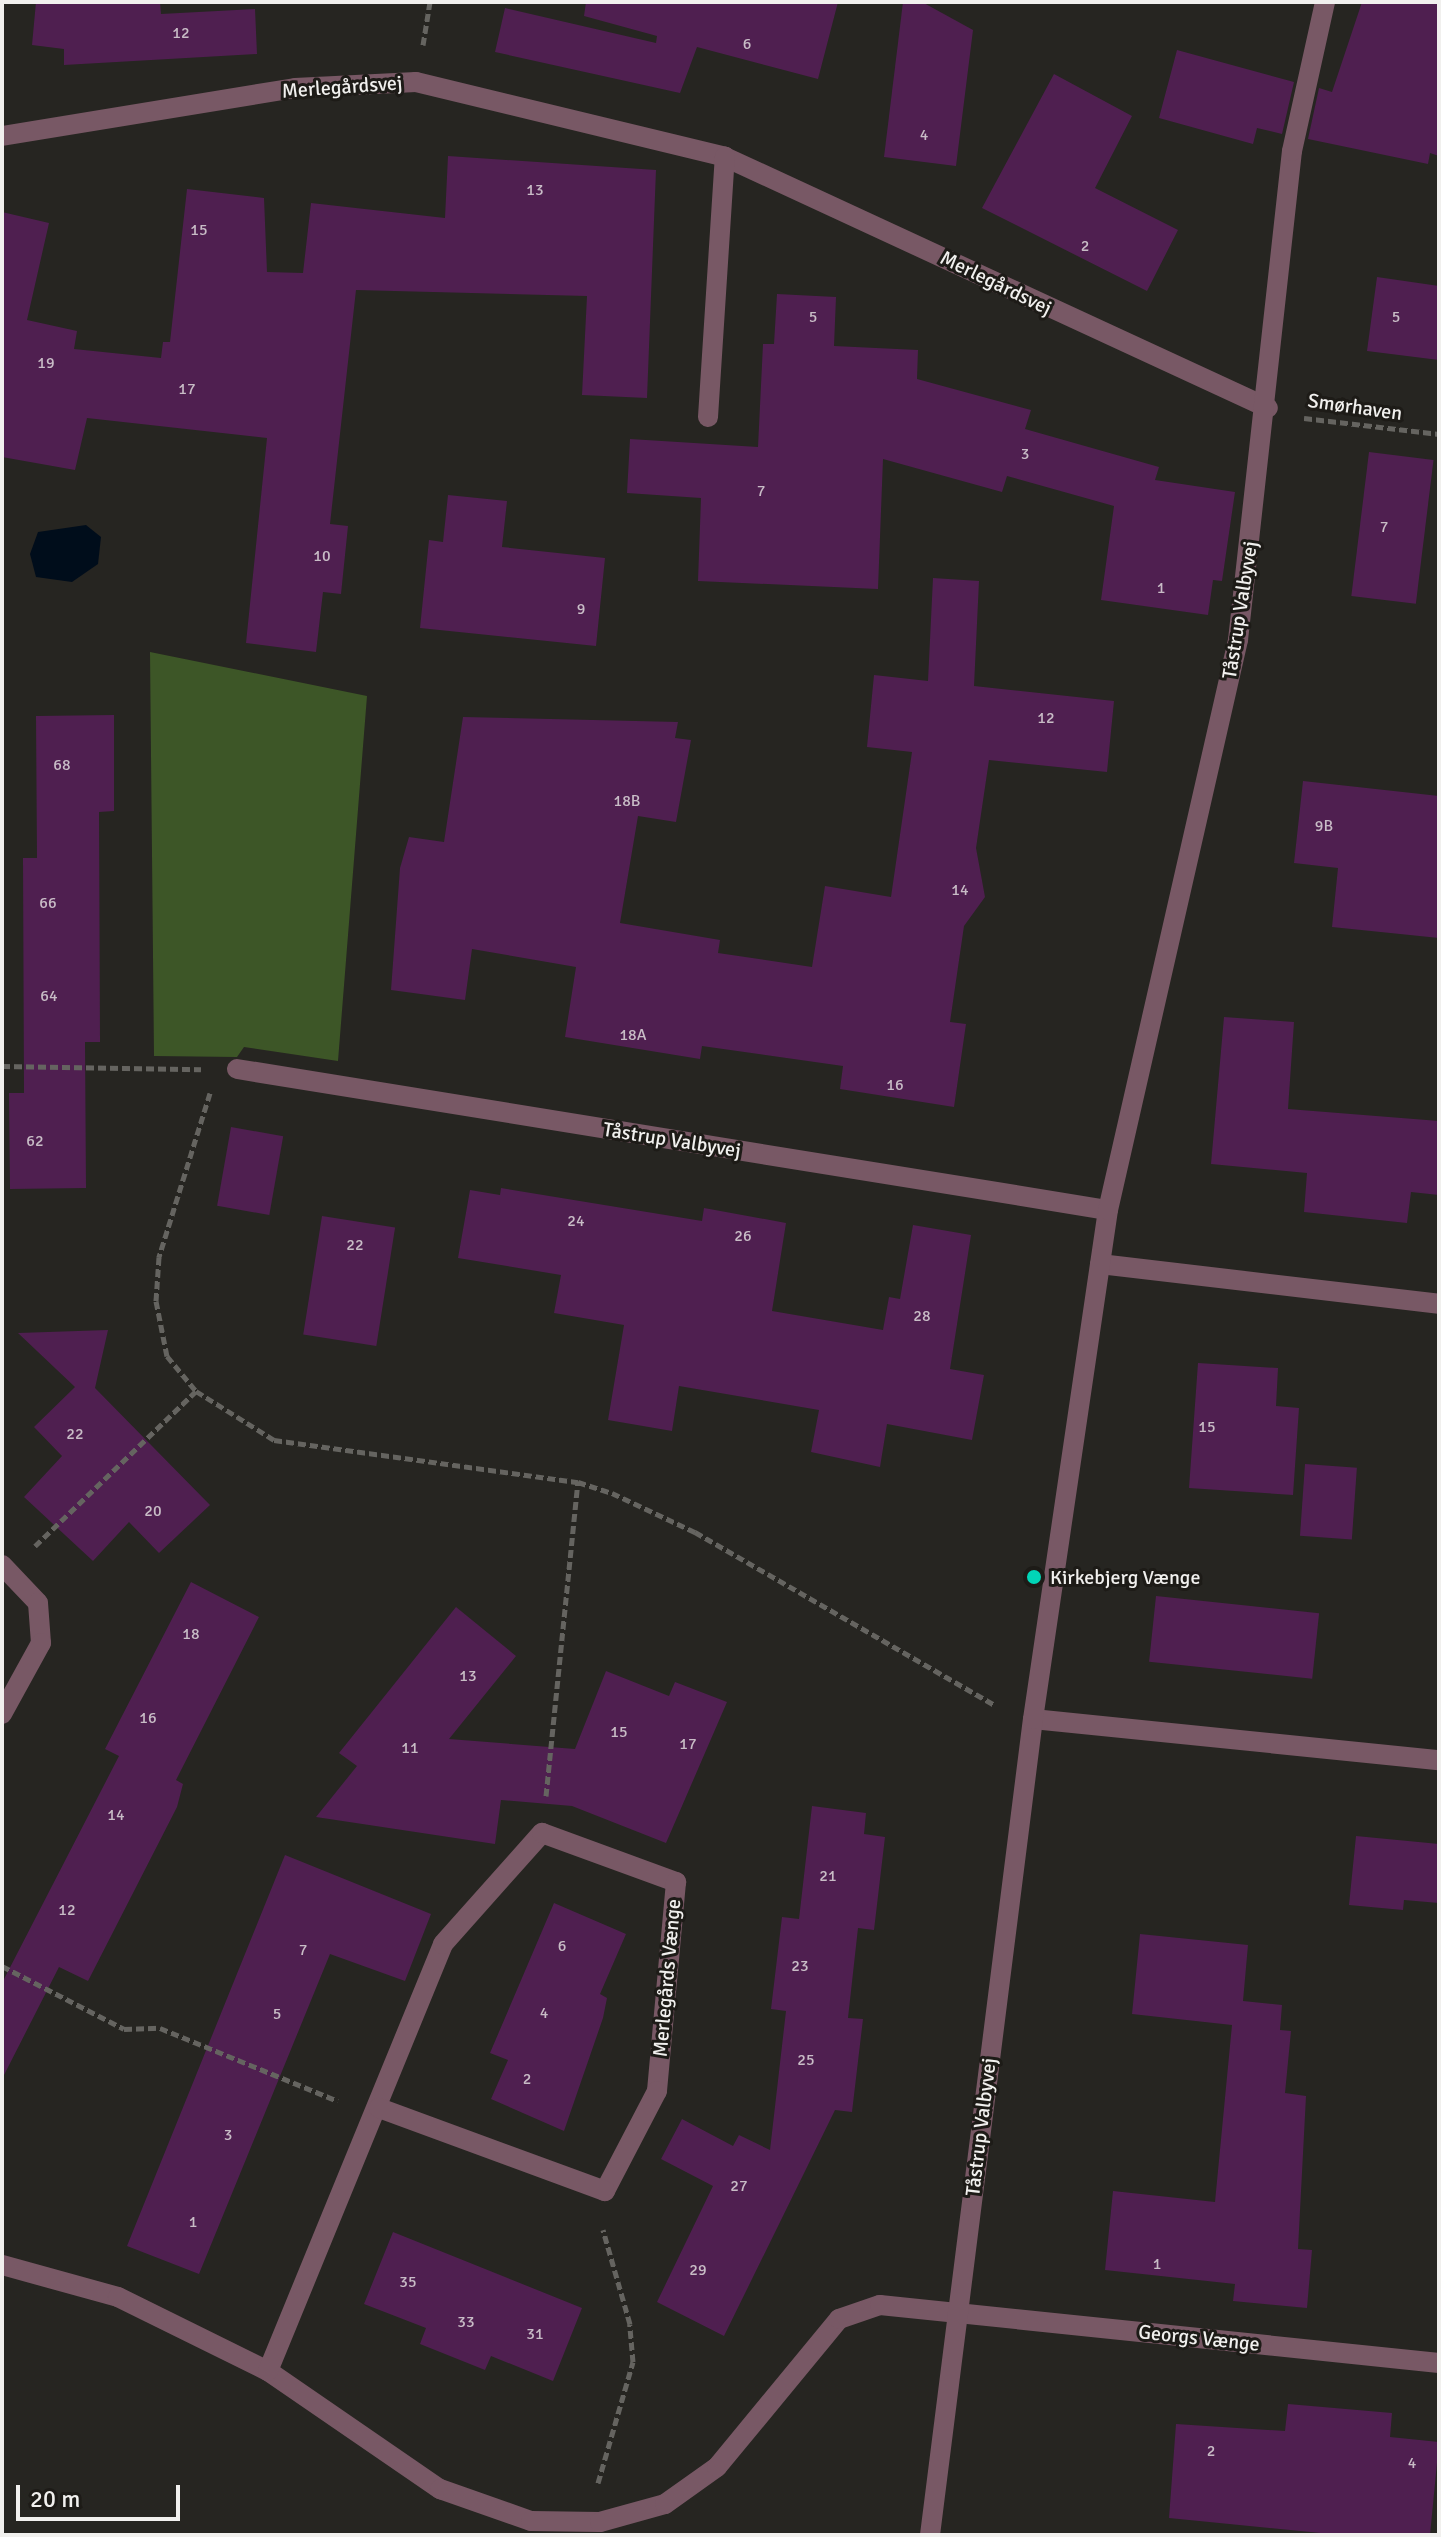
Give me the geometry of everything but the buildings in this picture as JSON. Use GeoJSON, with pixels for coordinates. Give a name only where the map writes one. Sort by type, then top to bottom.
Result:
{"type":"FeatureCollection","features":[{"type":"Feature","properties":{"kind":"street","name":"Tåstrup Valbyvej"},"geometry":{"type":"LineString","coordinates":[[930,2535],[1033,1719],[1108,1210],[1238,640],[1268,408],[1292,151],[1325,2]]}},
{"type":"Feature","properties":{"kind":"street","name":"Merlegårdsvej"},"geometry":{"type":"LineString","coordinates":[[2,136],[295,88],[416,82],[725,157],[1268,408]]}},
{"type":"Feature","properties":{"kind":"street"},"geometry":{"type":"LineString","coordinates":[[708,417],[725,157]]}},
{"type":"Feature","properties":{"kind":"street","name":"Tåstrup Valbyvej"},"geometry":{"type":"LineString","coordinates":[[227,1069],[1108,1210]]}},
{"type":"Feature","properties":{"kind":"street"},"geometry":{"type":"LineString","coordinates":[[1100,1264],[1439,1304]]}},
{"type":"Feature","properties":{"kind":"street"},"geometry":{"type":"LineString","coordinates":[[2,1714],[41,1643],[38,1603],[7,1567]]}},
{"type":"Feature","properties":{"kind":"street"},"geometry":{"type":"LineString","coordinates":[[1033,1719],[1439,1760]]}},
{"type":"Feature","properties":{"kind":"street"},"geometry":{"type":"LineString","coordinates":[[268,2371],[379,2108],[443,1944],[542,1833]]}},
{"type":"Feature","properties":{"kind":"street","name":"Merlegårds Vænge"},"geometry":{"type":"LineString","coordinates":[[542,1833],[676,1882],[657,2091],[605,2191]]}},
{"type":"Feature","properties":{"kind":"street"},"geometry":{"type":"LineString","coordinates":[[379,2108],[605,2191]]}},
{"type":"Feature","properties":{"kind":"street"},"geometry":{"type":"LineString","coordinates":[[2,2265],[118,2297],[268,2371],[440,2489],[530,2528],[600,2522],[665,2504],[717,2467],[839,2319],[880,2305],[958,2313]]}},
{"type":"Feature","properties":{"kind":"street","name":"Georgs Vænge"},"geometry":{"type":"LineString","coordinates":[[958,2313],[1439,2363]]}},
{"type":"Feature","properties":{"kind":"path","name":"Smørhaven"},"geometry":{"type":"LineString","coordinates":[[1268,408],[1317,421],[1439,434]]}},
{"type":"Feature","properties":{"kind":"path"},"geometry":{"type":"LineString","coordinates":[[2,1066],[227,1069],[158,1272],[156,1301],[167,1356],[196,1391],[274,1440],[578,1482],[662,1514],[956,1687],[1033,1719]]}},
{"type":"Feature","properties":{"kind":"path"},"geometry":{"type":"LineString","coordinates":[[7,1567],[196,1391]]}},
{"type":"Feature","properties":{"kind":"path"},"geometry":{"type":"LineString","coordinates":[[542,1833],[578,1482]]}},
{"type":"Feature","properties":{"kind":"path"},"geometry":{"type":"LineString","coordinates":[[2,1966],[124,2029],[160,2028],[338,2101],[379,2108]]}},
{"type":"Feature","properties":{"kind":"path"},"geometry":{"type":"LineString","coordinates":[[600,2522],[598,2484],[633,2362],[630,2324],[603,2229],[605,2191]]}},
{"type":"Feature","properties":{"kind":"green space"},"geometry":{"type":"Polygon","coordinates":[[[150,652],[367,696],[338,1061],[244,1047],[237,1057],[154,1056],[150,652]]]}},
{"type":"Feature","properties":{"kind":"water"},"geometry":{"type":"Polygon","coordinates":[[[86,525],[101,537],[98,564],[72,582],[36,577],[30,554],[38,532],[86,525]]]}},
{"type":"Feature","properties":{"kind":"place","name":"Kirkebjerg Vænge"},"geometry":{"type":"Point","coordinates":[1034,1577]}}]}
